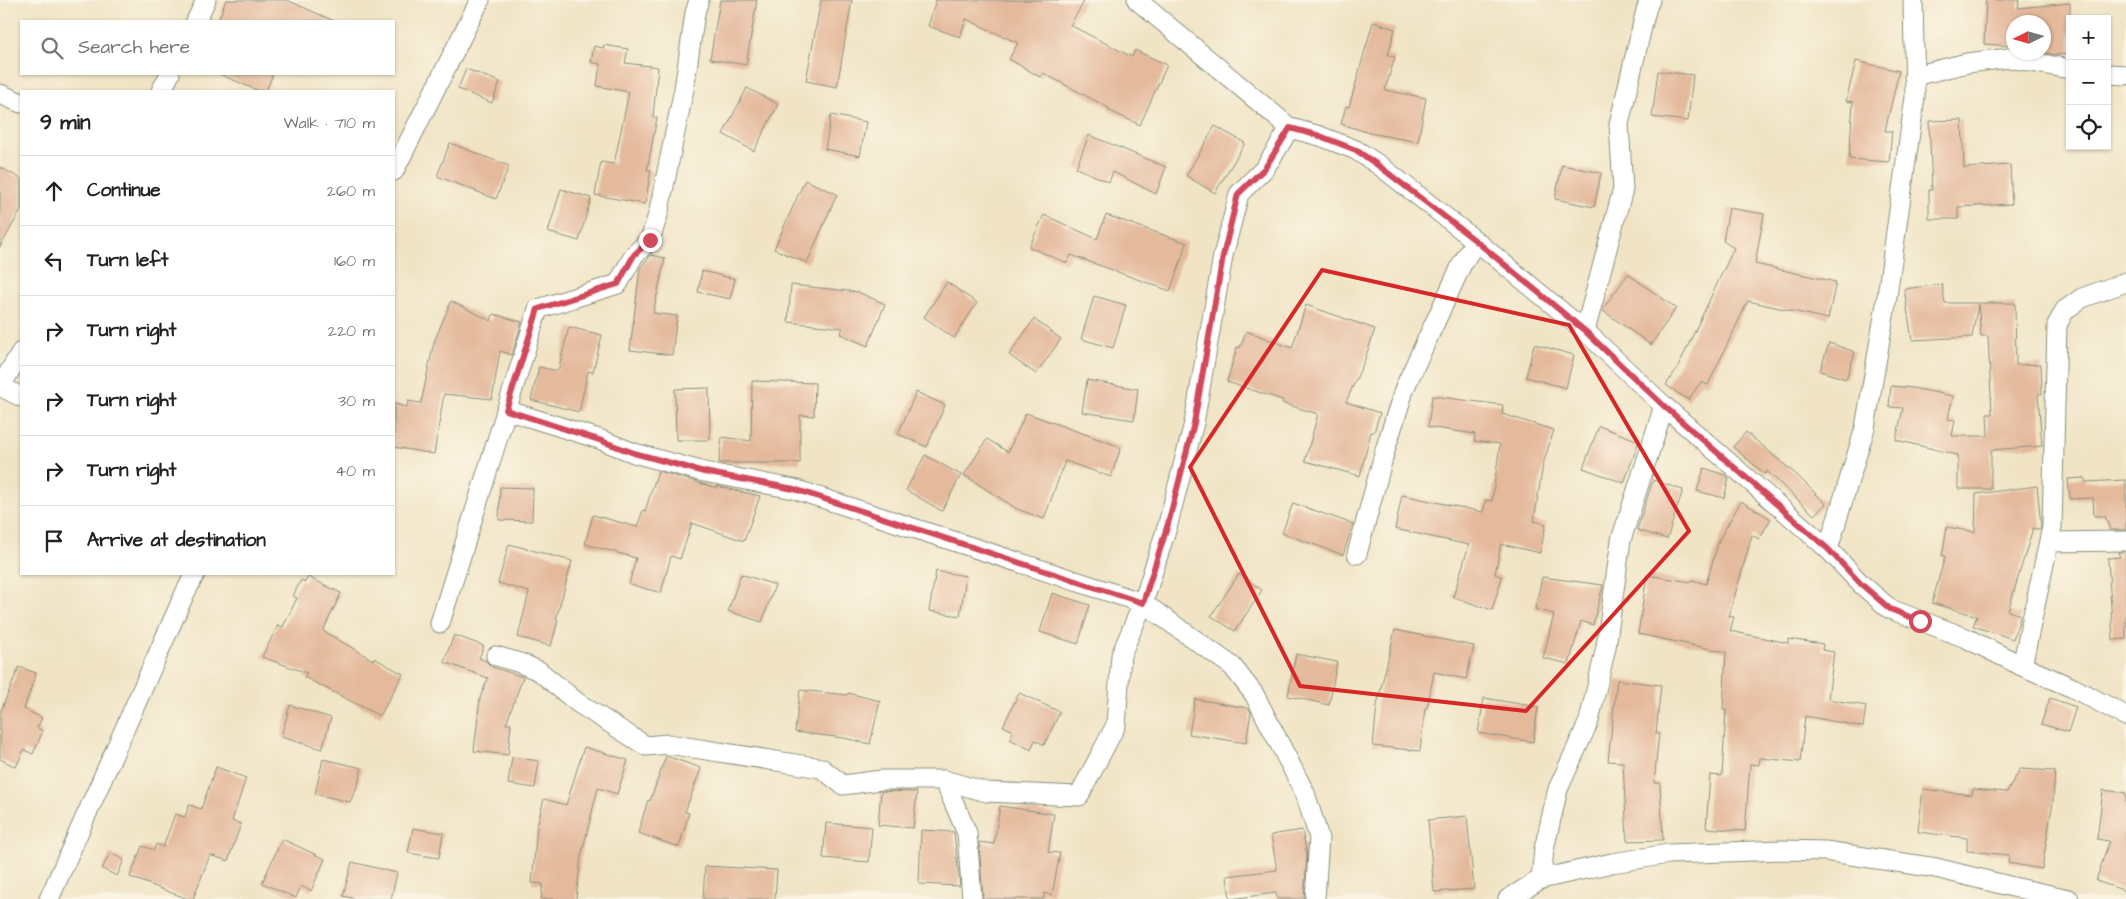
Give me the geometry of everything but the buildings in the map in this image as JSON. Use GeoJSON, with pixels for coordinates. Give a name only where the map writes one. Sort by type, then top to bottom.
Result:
{"type":"FeatureCollection","features":[{"type":"Feature","properties":{"kind":"street"},"geometry":{"type":"LineString","coordinates":[[196,20],[206,0]]}},
{"type":"Feature","properties":{"kind":"street"},"geometry":{"type":"LineString","coordinates":[[395,169],[480,0]]}},
{"type":"Feature","properties":{"kind":"street"},"geometry":{"type":"LineString","coordinates":[[440,623],[538,309],[618,284],[634,255],[650,240],[658,215],[684,90],[695,13],[699,0]]}},
{"type":"Feature","properties":{"kind":"street"},"geometry":{"type":"LineString","coordinates":[[1137,0],[1290,128],[1320,136],[1356,150],[1476,241],[1585,331],[1664,406],[1828,549],[1861,584],[1890,609],[1966,638],[2022,666],[2073,688],[2126,716]]}},
{"type":"Feature","properties":{"kind":"street"},"geometry":{"type":"LineString","coordinates":[[1828,549],[1866,428],[1905,178],[1915,98],[1914,0]]}},
{"type":"Feature","properties":{"kind":"street"},"geometry":{"type":"LineString","coordinates":[[1585,331],[1623,188],[1619,124],[1645,3]]}},
{"type":"Feature","properties":{"kind":"street"},"geometry":{"type":"LineString","coordinates":[[1914,76],[1966,63],[2009,58],[2066,68]]}},
{"type":"Feature","properties":{"kind":"street"},"geometry":{"type":"LineString","coordinates":[[2111,74],[2126,75]]}},
{"type":"Feature","properties":{"kind":"street"},"geometry":{"type":"LineString","coordinates":[[162,90],[169,75]]}},
{"type":"Feature","properties":{"kind":"street"},"geometry":{"type":"LineString","coordinates":[[0,94],[20,103]]}},
{"type":"Feature","properties":{"kind":"street"},"geometry":{"type":"LineString","coordinates":[[496,656],[539,671],[578,703],[646,746],[668,744],[821,768],[843,785],[881,780],[944,780],[986,792],[1079,796],[1116,725],[1121,655],[1143,603],[1168,524],[1194,423],[1223,256],[1238,194],[1265,168],[1290,128]]}},
{"type":"Feature","properties":{"kind":"street"},"geometry":{"type":"LineString","coordinates":[[1357,554],[1386,447],[1405,387],[1462,264],[1476,241]]}},
{"type":"Feature","properties":{"kind":"street"},"geometry":{"type":"LineString","coordinates":[[2022,666],[2052,527],[2057,325],[2065,310],[2082,298],[2126,282]]}},
{"type":"Feature","properties":{"kind":"street"},"geometry":{"type":"LineString","coordinates":[[20,354],[0,386],[20,396]]}},
{"type":"Feature","properties":{"kind":"street"},"geometry":{"type":"LineString","coordinates":[[1540,879],[1544,849],[1558,789],[1589,721],[1606,647],[1621,540],[1664,406]]}},
{"type":"Feature","properties":{"kind":"street"},"geometry":{"type":"LineString","coordinates":[[506,410],[634,453],[704,472],[794,489],[1143,603],[1232,666],[1254,694],[1305,793],[1318,838],[1315,899]]}},
{"type":"Feature","properties":{"kind":"street"},"geometry":{"type":"LineString","coordinates":[[2049,542],[2126,541]]}},
{"type":"Feature","properties":{"kind":"street"},"geometry":{"type":"LineString","coordinates":[[49,899],[194,575]]}},
{"type":"Feature","properties":{"kind":"street"},"geometry":{"type":"LineString","coordinates":[[944,780],[967,833],[972,899]]}},
{"type":"Feature","properties":{"kind":"street"},"geometry":{"type":"LineString","coordinates":[[1508,899],[1540,879],[1612,863],[1669,854],[1773,850],[1825,851],[1936,868],[2069,899]]}},
{"type":"Feature","properties":{"kind":"highlighted area"},"geometry":{"type":"Polygon","coordinates":[[[1322,270],[1569,325],[1689,531],[1526,711],[1300,686],[1190,467],[1322,270]]]}},
{"type":"Feature","properties":{"kind":"route"},"geometry":{"type":"LineString","coordinates":[[650,240],[634,255],[618,284],[538,309],[506,410],[634,453],[704,472],[794,489],[1143,603],[1168,524],[1194,423],[1223,256],[1238,194],[1265,168],[1290,128],[1320,136],[1356,150],[1476,241],[1585,331],[1664,406],[1828,549],[1861,584],[1890,609],[1920,621]]}}]}
